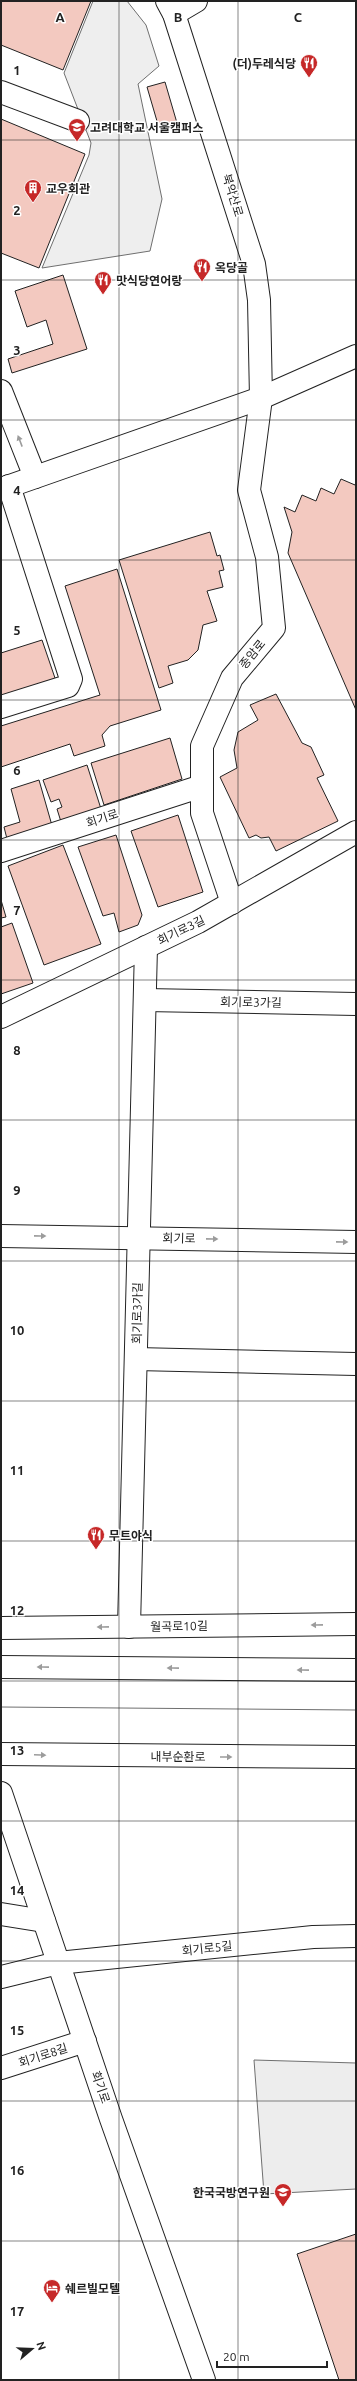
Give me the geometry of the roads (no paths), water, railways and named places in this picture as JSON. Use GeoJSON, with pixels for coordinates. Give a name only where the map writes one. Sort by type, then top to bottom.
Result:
{"type":"FeatureCollection","features":[{"type":"Feature","properties":{"kind":"main road"},"geometry":{"type":"LineString","coordinates":[[170,7],[196,1]]}},
{"type":"Feature","properties":{"kind":"main road","name":"북악산로"},"geometry":{"type":"LineString","coordinates":[[170,7],[254,264],[259,300],[261,398]]}},
{"type":"Feature","properties":{"kind":"main road"},"geometry":{"type":"LineString","coordinates":[[1,92],[78,121]]}},
{"type":"Feature","properties":{"kind":"main road"},"geometry":{"type":"LineString","coordinates":[[1,707],[68,686],[71,679],[5,487],[261,398],[356,356]]}},
{"type":"Feature","properties":{"kind":"main road"},"geometry":{"type":"LineString","coordinates":[[1,391],[35,477]]}},
{"type":"Feature","properties":{"kind":"main road","name":"종암로"},"geometry":{"type":"LineString","coordinates":[[232,903],[202,813],[202,746],[232,678],[274,628],[267,557],[249,490],[261,398]]}},
{"type":"Feature","properties":{"kind":"main road","name":"회기로"},"geometry":{"type":"LineString","coordinates":[[1,851],[202,786]]}},
{"type":"Feature","properties":{"kind":"main road","name":"회기로3길"},"geometry":{"type":"LineString","coordinates":[[1,1017],[198,922],[356,832]]}},
{"type":"Feature","properties":{"kind":"main road","name":"회기로3가길"},"geometry":{"type":"LineString","coordinates":[[130,1627],[146,947]]}},
{"type":"Feature","properties":{"kind":"main road","name":"회기로3가길"},"geometry":{"type":"LineString","coordinates":[[145,1000],[356,1004]]}},
{"type":"Feature","properties":{"kind":"main road","name":"회기로"},"geometry":{"type":"LineString","coordinates":[[1,1236],[139,1237],[356,1242]]}},
{"type":"Feature","properties":{"kind":"main road"},"geometry":{"type":"LineString","coordinates":[[136,1359],[356,1364]]}},
{"type":"Feature","properties":{"kind":"main road","name":"월곡로10길"},"geometry":{"type":"LineString","coordinates":[[1,1628],[356,1624]]}},
{"type":"Feature","properties":{"kind":"main road"},"geometry":{"type":"LineString","coordinates":[[1,1667],[356,1670]]}},
{"type":"Feature","properties":{"kind":"main road","name":"내부순환로"},"geometry":{"type":"LineString","coordinates":[[1,1754],[356,1757]]}},
{"type":"Feature","properties":{"kind":"main road","name":"회기로"},"geometry":{"type":"LineString","coordinates":[[1,1793],[58,1963],[204,2380]]}},
{"type":"Feature","properties":{"kind":"main road"},"geometry":{"type":"LineString","coordinates":[[1,1914],[44,1921]]}},
{"type":"Feature","properties":{"kind":"main road","name":"회기로5길"},"geometry":{"type":"LineString","coordinates":[[1,1977],[58,1963],[313,1937],[356,1936]]}},
{"type":"Feature","properties":{"kind":"main road","name":"회기로8길"},"geometry":{"type":"LineString","coordinates":[[1,2068],[85,2041]]}},
{"type":"Feature","properties":{"kind":"place","name":"(더)두레식당"},"geometry":{"type":"Point","coordinates":[309,78]}},
{"type":"Feature","properties":{"kind":"place","name":"고려대학교 서울캠퍼스"},"geometry":{"type":"Point","coordinates":[77,142]}},
{"type":"Feature","properties":{"kind":"place","name":"교우회관"},"geometry":{"type":"Point","coordinates":[33,203]}},
{"type":"Feature","properties":{"kind":"place","name":"옥당골"},"geometry":{"type":"Point","coordinates":[202,282]}},
{"type":"Feature","properties":{"kind":"place","name":"맛식당연어랑"},"geometry":{"type":"Point","coordinates":[103,295]}},
{"type":"Feature","properties":{"kind":"place","name":"무트야식"},"geometry":{"type":"Point","coordinates":[96,1550]}},
{"type":"Feature","properties":{"kind":"place","name":"한국국방연구원"},"geometry":{"type":"Point","coordinates":[283,2207]}},
{"type":"Feature","properties":{"kind":"place","name":"쉐르빌모텔"},"geometry":{"type":"Point","coordinates":[52,2303]}}]}
